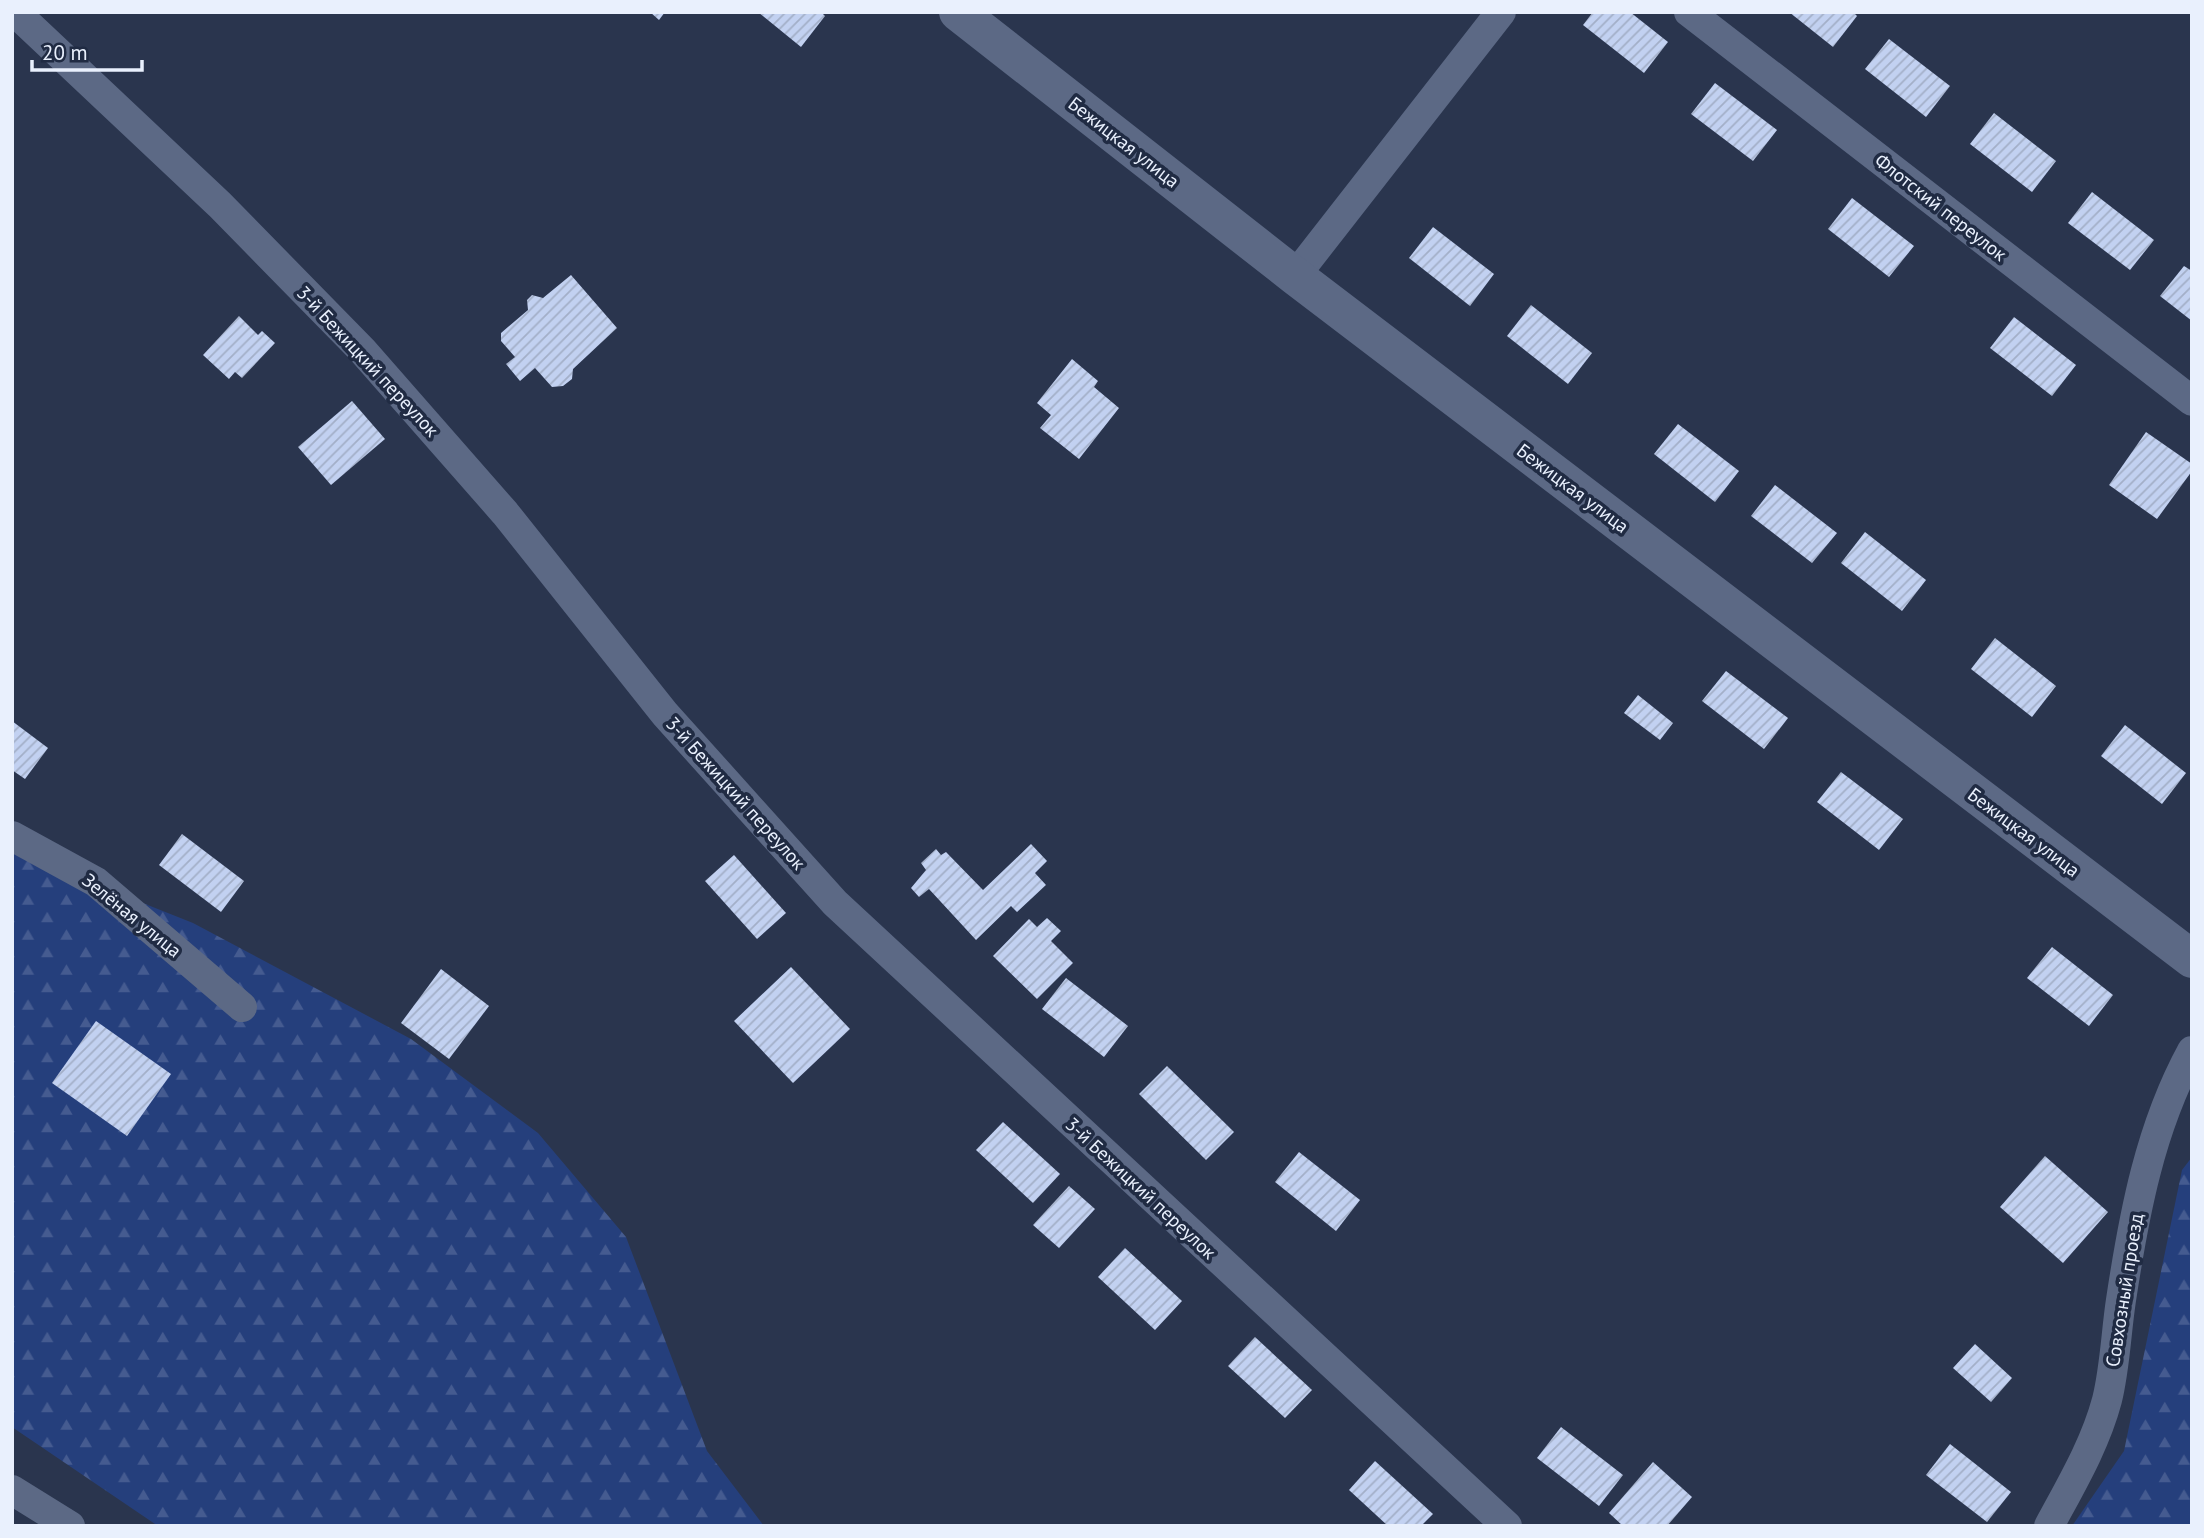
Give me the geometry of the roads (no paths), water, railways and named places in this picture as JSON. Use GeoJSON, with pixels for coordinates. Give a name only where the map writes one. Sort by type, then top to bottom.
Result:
{"type":"FeatureCollection","features":[{"type":"Feature","properties":{"kind":"street","name":"3-й Бежицкий переулок"},"geometry":{"type":"LineString","coordinates":[[15,12],[220,205],[362,351],[505,513],[665,714],[835,904],[1507,1526]]}},
{"type":"Feature","properties":{"kind":"street","name":"Бежицкая улица"},"geometry":{"type":"LineString","coordinates":[[958,12],[1295,276],[2192,959]]}},
{"type":"Feature","properties":{"kind":"street"},"geometry":{"type":"LineString","coordinates":[[1295,276],[1502,12]]}},
{"type":"Feature","properties":{"kind":"street","name":"Флотский переулок"},"geometry":{"type":"LineString","coordinates":[[1689,12],[2192,401]]}},
{"type":"Feature","properties":{"kind":"street","name":"Зелёная улица"},"geometry":{"type":"LineString","coordinates":[[12,836],[96,882],[242,1007]]}},
{"type":"Feature","properties":{"kind":"street","name":"Совхозный проезд"},"geometry":{"type":"LineString","coordinates":[[2049,1526],[2090,1449],[2107,1399],[2128,1255],[2148,1154],[2177,1077],[2192,1051]]}},
{"type":"Feature","properties":{"kind":"street"},"geometry":{"type":"LineString","coordinates":[[12,1490],[70,1526]]}}]}
